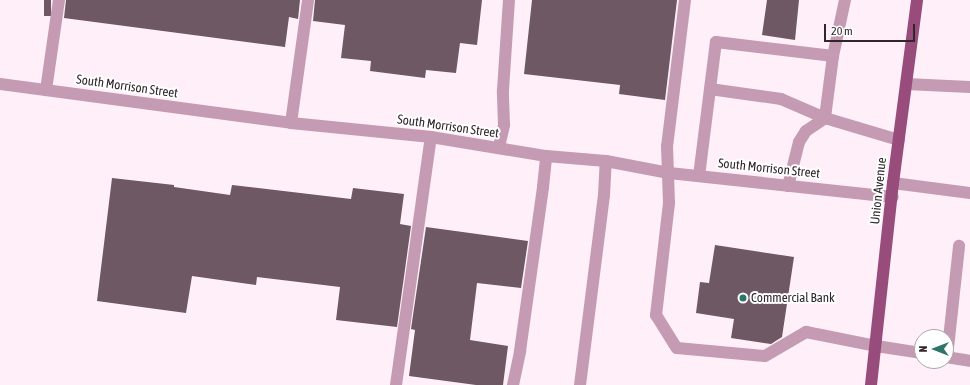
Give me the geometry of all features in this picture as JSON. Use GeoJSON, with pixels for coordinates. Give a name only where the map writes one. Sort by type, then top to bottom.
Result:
{"type":"FeatureCollection","features":[{"type":"Feature","properties":{"kind":"main road","name":"Union Avenue"},"geometry":{"type":"LineString","coordinates":[[871,385],[893,197],[893,183],[918,0]]}},
{"type":"Feature","properties":{"kind":"street"},"geometry":{"type":"LineString","coordinates":[[46,90],[59,0]]}},
{"type":"Feature","properties":{"kind":"street"},"geometry":{"type":"LineString","coordinates":[[291,123],[308,0]]}},
{"type":"Feature","properties":{"kind":"street"},"geometry":{"type":"LineString","coordinates":[[499,147],[504,125],[503,82],[509,0]]}},
{"type":"Feature","properties":{"kind":"street"},"geometry":{"type":"LineString","coordinates":[[685,0],[667,146],[669,203],[656,315],[677,348],[766,356],[806,332],[914,352]]}},
{"type":"Feature","properties":{"kind":"street"},"geometry":{"type":"LineString","coordinates":[[788,186],[799,142],[806,131],[825,118],[833,56],[845,0]]}},
{"type":"Feature","properties":{"kind":"street"},"geometry":{"type":"LineString","coordinates":[[699,176],[716,42],[833,56]]}},
{"type":"Feature","properties":{"kind":"street","name":"South Morrison Street"},"geometry":{"type":"LineString","coordinates":[[0,84],[291,123],[431,137],[499,147],[546,156],[606,161],[669,173],[893,197]]}},
{"type":"Feature","properties":{"kind":"street"},"geometry":{"type":"LineString","coordinates":[[906,84],[970,88]]}},
{"type":"Feature","properties":{"kind":"street"},"geometry":{"type":"LineString","coordinates":[[710,89],[781,99],[825,118],[899,140]]}},
{"type":"Feature","properties":{"kind":"street"},"geometry":{"type":"LineString","coordinates":[[396,385],[431,137]]}},
{"type":"Feature","properties":{"kind":"street"},"geometry":{"type":"LineString","coordinates":[[513,385],[520,351],[546,156]]}},
{"type":"Feature","properties":{"kind":"street"},"geometry":{"type":"LineString","coordinates":[[580,385],[604,195],[606,161]]}},
{"type":"Feature","properties":{"kind":"street"},"geometry":{"type":"LineString","coordinates":[[893,183],[970,193]]}},
{"type":"Feature","properties":{"kind":"street"},"geometry":{"type":"LineString","coordinates":[[950,329],[959,246]]}},
{"type":"Feature","properties":{"kind":"street"},"geometry":{"type":"LineString","coordinates":[[954,358],[970,361]]}},
{"type":"Feature","properties":{"kind":"building"},"geometry":{"type":"Polygon","coordinates":[[[44,0],[51,0],[51,16],[44,16],[44,0]]]}},
{"type":"Feature","properties":{"kind":"building"},"geometry":{"type":"Polygon","coordinates":[[[66,0],[300,0],[298,19],[289,17],[285,47],[64,18],[66,0]]]}},
{"type":"Feature","properties":{"kind":"building"},"geometry":{"type":"Polygon","coordinates":[[[315,0],[482,0],[477,45],[460,43],[456,73],[426,70],[425,78],[370,71],[371,61],[341,58],[345,25],[313,21],[315,0]]]}},
{"type":"Feature","properties":{"kind":"building"},"geometry":{"type":"Polygon","coordinates":[[[532,0],[677,0],[665,100],[619,94],[620,85],[524,74],[532,0]]]}},
{"type":"Feature","properties":{"kind":"building"},"geometry":{"type":"Polygon","coordinates":[[[767,0],[799,0],[795,40],[762,35],[767,0]]]}},
{"type":"Feature","properties":{"kind":"building"},"geometry":{"type":"Polygon","coordinates":[[[112,178],[174,185],[174,187],[230,195],[232,185],[351,199],[353,188],[404,194],[400,224],[411,226],[397,327],[336,320],[340,287],[257,277],[256,285],[192,276],[186,313],[97,301],[112,178]]]}},
{"type":"Feature","properties":{"kind":"building"},"geometry":{"type":"Polygon","coordinates":[[[426,227],[528,241],[521,288],[477,283],[470,340],[508,346],[503,385],[476,385],[409,376],[415,330],[411,329],[426,227]]]}},
{"type":"Feature","properties":{"kind":"building","name":"Commercial Bank"},"geometry":{"type":"Polygon","coordinates":[[[715,245],[794,257],[782,337],[771,344],[731,338],[734,319],[696,313],[700,282],[709,283],[715,245]]]}},
{"type":"Feature","properties":{"kind":"place","name":"Commercial Bank"},"geometry":{"type":"Point","coordinates":[743,298]}}]}
